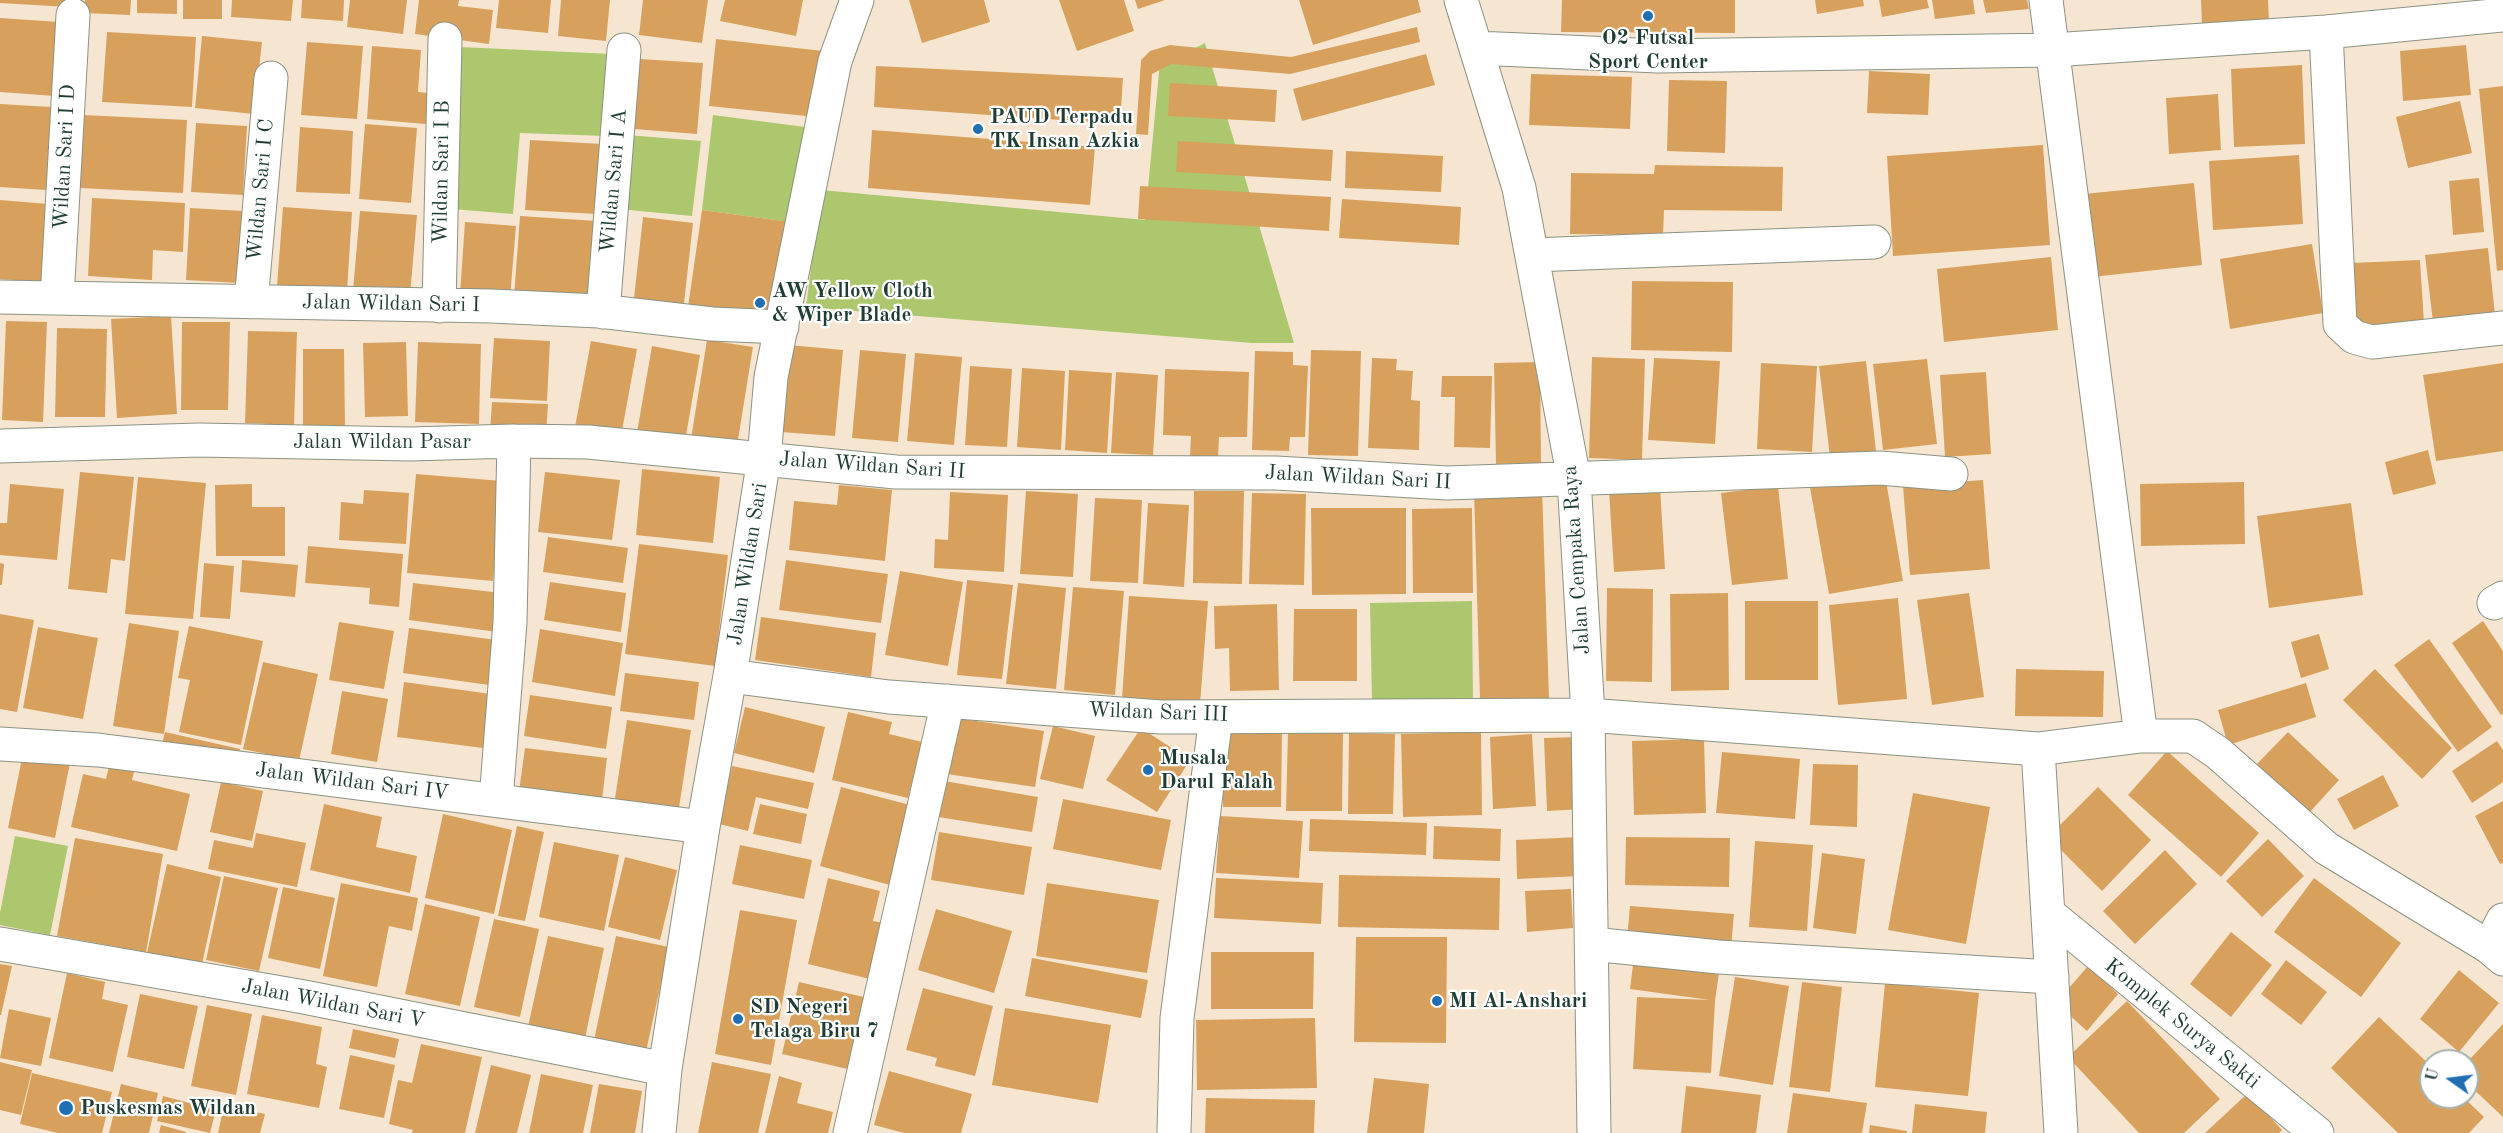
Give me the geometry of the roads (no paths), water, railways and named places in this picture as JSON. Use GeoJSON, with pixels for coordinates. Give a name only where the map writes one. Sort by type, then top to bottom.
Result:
{"type":"FeatureCollection","features":[{"type":"Feature","properties":{"kind":"street","name":"Jalan Wildan Sari"},"geometry":{"type":"LineString","coordinates":[[659,1133],[665,1069],[764,458],[771,377],[835,61],[857,0]]}},
{"type":"Feature","properties":{"kind":"street","name":"Jalan Cempaka Raya"},"geometry":{"type":"LineString","coordinates":[[1461,0],[1519,188],[1574,479],[1588,715],[1593,1133]]}},
{"type":"Feature","properties":{"kind":"street"},"geometry":{"type":"LineString","coordinates":[[2046,0],[2141,736]]}},
{"type":"Feature","properties":{"kind":"street","name":"Wildan Sari I D"},"geometry":{"type":"LineString","coordinates":[[57,298],[73,15]]}},
{"type":"Feature","properties":{"kind":"street"},"geometry":{"type":"LineString","coordinates":[[1476,48],[1658,57],[2052,50],[2326,32],[2503,15]]}},
{"type":"Feature","properties":{"kind":"street"},"geometry":{"type":"LineString","coordinates":[[2326,32],[2340,324],[2354,337],[2372,342],[2503,328]]}},
{"type":"Feature","properties":{"kind":"street","name":"Wildan Sari I B"},"geometry":{"type":"LineString","coordinates":[[439,306],[445,39]]}},
{"type":"Feature","properties":{"kind":"street","name":"Wildan Sari I A"},"geometry":{"type":"LineString","coordinates":[[603,312],[624,50]]}},
{"type":"Feature","properties":{"kind":"street","name":"Wildan Sari I C"},"geometry":{"type":"LineString","coordinates":[[251,302],[271,78]]}},
{"type":"Feature","properties":{"kind":"street"},"geometry":{"type":"LineString","coordinates":[[1532,255],[1874,242]]}},
{"type":"Feature","properties":{"kind":"street","name":"Jalan Wildan Sari I"},"geometry":{"type":"LineString","coordinates":[[0,297],[491,306],[603,312],[712,324],[782,327]]}},
{"type":"Feature","properties":{"kind":"street","name":"Jalan Wildan Pasar"},"geometry":{"type":"LineString","coordinates":[[0,446],[199,440],[410,444],[514,441],[588,442],[764,458]]}},
{"type":"Feature","properties":{"kind":"street"},"geometry":{"type":"LineString","coordinates":[[496,800],[510,622],[514,441]]}},
{"type":"Feature","properties":{"kind":"street","name":"Jalan Wildan Sari II"},"geometry":{"type":"LineString","coordinates":[[764,458],[896,472],[1276,473],[1447,483],[1881,468],[1951,474]]}},
{"type":"Feature","properties":{"kind":"street","name":"Wildan Sari III"},"geometry":{"type":"LineString","coordinates":[[730,676],[889,697],[1161,717],[1588,715],[2038,749],[2141,736],[2193,736],[2218,753],[2326,848],[2498,942]]}},
{"type":"Feature","properties":{"kind":"street"},"geometry":{"type":"LineString","coordinates":[[850,1133],[948,700]]}},
{"type":"Feature","properties":{"kind":"street"},"geometry":{"type":"LineString","coordinates":[[1174,1133],[1177,1018],[1216,717]]}},
{"type":"Feature","properties":{"kind":"street","name":"Jalan Wildan Sari IV"},"geometry":{"type":"LineString","coordinates":[[0,744],[98,750],[703,827]]}},
{"type":"Feature","properties":{"kind":"street"},"geometry":{"type":"LineString","coordinates":[[2038,749],[2061,1133]]}},
{"type":"Feature","properties":{"kind":"street","name":"Komplek Surya Sakti"},"geometry":{"type":"LineString","coordinates":[[2049,914],[2317,1133]]}},
{"type":"Feature","properties":{"kind":"street","name":"Jalan Wildan Sari V"},"geometry":{"type":"LineString","coordinates":[[0,944],[304,997],[665,1069]]}},
{"type":"Feature","properties":{"kind":"street"},"geometry":{"type":"LineString","coordinates":[[1592,944],[1719,957],[2052,976]]}},
{"type":"Feature","properties":{"kind":"place","name":"O2 Futsal Sport Center"},"geometry":{"type":"Point","coordinates":[1648,16]}},
{"type":"Feature","properties":{"kind":"place","name":"PAUD Terpadu TK Insan Azkia"},"geometry":{"type":"Point","coordinates":[978,129]}},
{"type":"Feature","properties":{"kind":"place","name":"AW Yellow Cloth & Wiper Blade"},"geometry":{"type":"Point","coordinates":[760,303]}},
{"type":"Feature","properties":{"kind":"place","name":"Musala Darul Falah"},"geometry":{"type":"Point","coordinates":[1148,770]}},
{"type":"Feature","properties":{"kind":"place","name":"MI Al-Anshari"},"geometry":{"type":"Point","coordinates":[1437,1001]}},
{"type":"Feature","properties":{"kind":"place","name":"SD Negeri Telaga Biru 7"},"geometry":{"type":"Point","coordinates":[738,1019]}},
{"type":"Feature","properties":{"kind":"place","name":"Puskesmas Wildan"},"geometry":{"type":"Point","coordinates":[66,1108]}}]}
